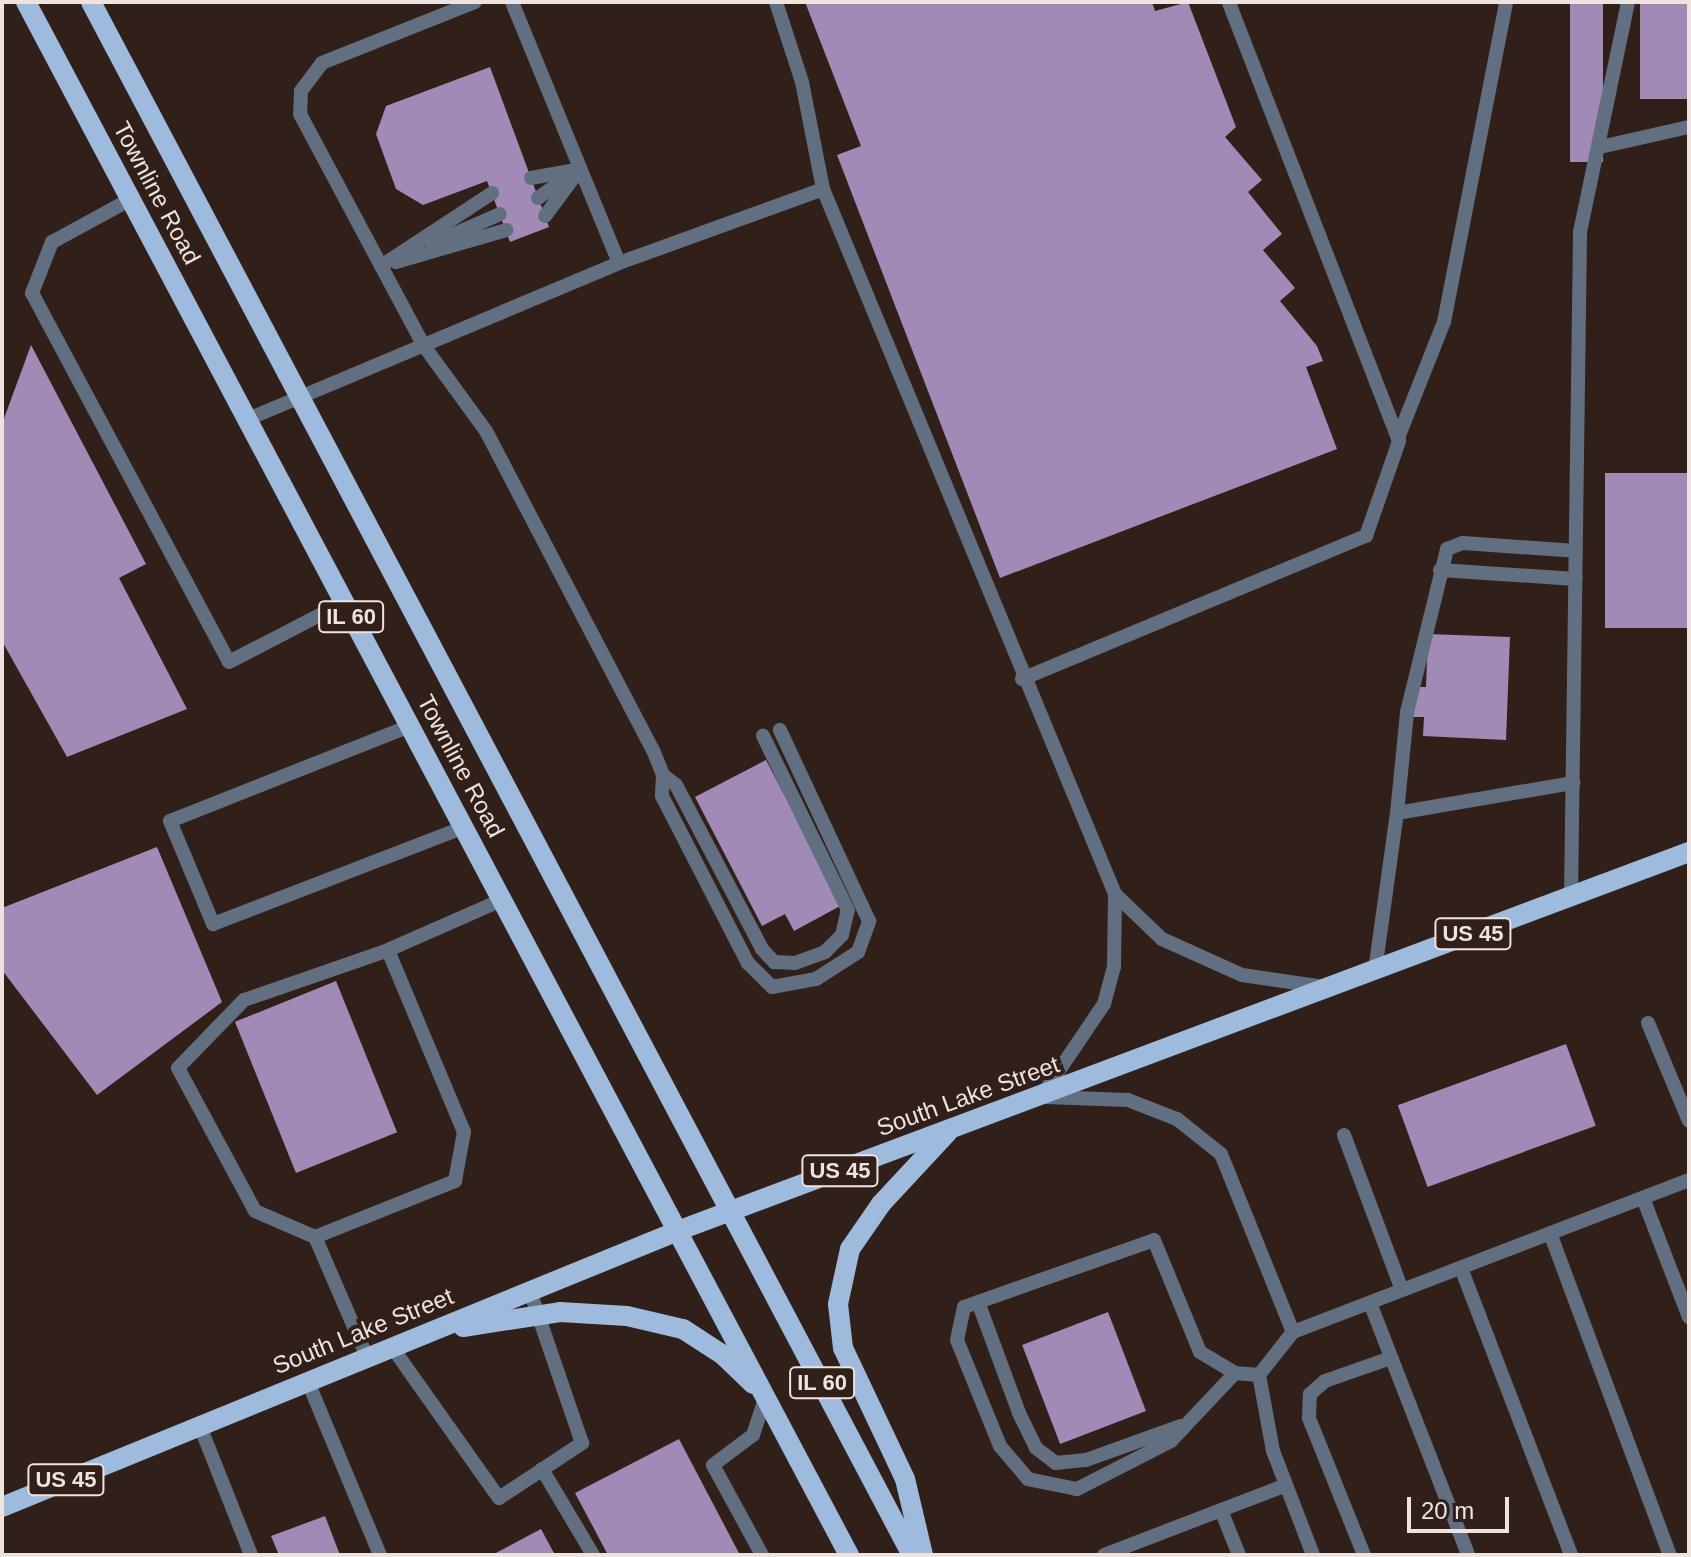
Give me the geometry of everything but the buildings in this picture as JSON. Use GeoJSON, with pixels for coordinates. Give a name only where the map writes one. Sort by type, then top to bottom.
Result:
{"type":"FeatureCollection","features":[{"type":"Feature","properties":{"kind":"main road","name":"Townline Road"},"geometry":{"type":"LineString","coordinates":[[26,2],[343,603],[680,1230],[849,1555]]}},
{"type":"Feature","properties":{"kind":"main road","name":"Townline Road"},"geometry":{"type":"LineString","coordinates":[[91,2],[912,1555]]}},
{"type":"Feature","properties":{"kind":"main road","name":"South Lake Street"},"geometry":{"type":"LineString","coordinates":[[2,1507],[680,1230],[1689,852]]}},
{"type":"Feature","properties":{"kind":"main road"},"geometry":{"type":"LineString","coordinates":[[923,1555],[905,1479],[843,1348],[838,1304],[850,1249],[881,1204],[949,1131]]}},
{"type":"Feature","properties":{"kind":"main road"},"geometry":{"type":"LineString","coordinates":[[432,1332],[540,1314],[627,1316],[683,1329],[723,1355],[766,1396]]}},
{"type":"Feature","properties":{"kind":"lane"},"geometry":{"type":"LineString","coordinates":[[475,2],[322,63],[301,91],[300,114],[424,346],[486,431],[663,775],[676,785],[762,949],[774,962],[795,963],[825,952],[842,935],[848,910],[763,736]]}},
{"type":"Feature","properties":{"kind":"lane"},"geometry":{"type":"LineString","coordinates":[[512,2],[619,263]]}},
{"type":"Feature","properties":{"kind":"lane"},"geometry":{"type":"LineString","coordinates":[[776,2],[802,82],[823,189],[1022,679],[1115,894],[1162,939],[1242,975],[1328,988]]}},
{"type":"Feature","properties":{"kind":"lane"},"geometry":{"type":"LineString","coordinates":[[1229,2],[1398,438]]}},
{"type":"Feature","properties":{"kind":"lane"},"geometry":{"type":"LineString","coordinates":[[1022,679],[1366,536],[1398,438],[1444,322],[1506,2]]}},
{"type":"Feature","properties":{"kind":"lane"},"geometry":{"type":"LineString","coordinates":[[1571,897],[1580,232],[1628,2]]}},
{"type":"Feature","properties":{"kind":"lane"},"geometry":{"type":"LineString","coordinates":[[1600,147],[1689,127]]}},
{"type":"Feature","properties":{"kind":"lane"},"geometry":{"type":"LineString","coordinates":[[531,178],[580,169]]}},
{"type":"Feature","properties":{"kind":"lane"},"geometry":{"type":"LineString","coordinates":[[538,198],[580,169]]}},
{"type":"Feature","properties":{"kind":"lane"},"geometry":{"type":"LineString","coordinates":[[545,216],[580,169]]}},
{"type":"Feature","properties":{"kind":"lane"},"geometry":{"type":"LineString","coordinates":[[248,419],[619,263],[823,189]]}},
{"type":"Feature","properties":{"kind":"lane"},"geometry":{"type":"LineString","coordinates":[[381,266],[492,193]]}},
{"type":"Feature","properties":{"kind":"lane"},"geometry":{"type":"LineString","coordinates":[[131,199],[52,242],[32,293],[229,662],[343,603]]}},
{"type":"Feature","properties":{"kind":"lane"},"geometry":{"type":"LineString","coordinates":[[381,266],[500,214]]}},
{"type":"Feature","properties":{"kind":"lane"},"geometry":{"type":"LineString","coordinates":[[381,266],[506,230]]}},
{"type":"Feature","properties":{"kind":"lane"},"geometry":{"type":"LineString","coordinates":[[1375,971],[1397,813],[1407,712],[1447,549],[1463,543],[1576,551]]}},
{"type":"Feature","properties":{"kind":"lane"},"geometry":{"type":"LineString","coordinates":[[1440,570],[1576,579]]}},
{"type":"Feature","properties":{"kind":"lane"},"geometry":{"type":"LineString","coordinates":[[410,726],[170,821],[213,924],[464,827]]}},
{"type":"Feature","properties":{"kind":"lane"},"geometry":{"type":"LineString","coordinates":[[663,775],[662,796],[748,963],[772,987],[816,979],[858,952],[869,921],[780,730]]}},
{"type":"Feature","properties":{"kind":"lane"},"geometry":{"type":"LineString","coordinates":[[1397,813],[1573,783]]}},
{"type":"Feature","properties":{"kind":"lane"},"geometry":{"type":"LineString","coordinates":[[1041,1097],[1104,1004],[1114,967],[1115,894]]}},
{"type":"Feature","properties":{"kind":"lane"},"geometry":{"type":"LineString","coordinates":[[367,1357],[315,1237],[255,1211],[178,1068],[244,1000],[388,950],[504,899]]}},
{"type":"Feature","properties":{"kind":"lane"},"geometry":{"type":"LineString","coordinates":[[315,1237],[455,1181],[464,1132],[388,950]]}},
{"type":"Feature","properties":{"kind":"lane"},"geometry":{"type":"LineString","coordinates":[[1648,1023],[1689,1121]]}},
{"type":"Feature","properties":{"kind":"lane"},"geometry":{"type":"LineString","coordinates":[[1041,1097],[1128,1100],[1177,1119],[1221,1154],[1293,1332]]}},
{"type":"Feature","properties":{"kind":"lane"},"geometry":{"type":"LineString","coordinates":[[1344,1135],[1402,1290]]}},
{"type":"Feature","properties":{"kind":"lane"},"geometry":{"type":"LineString","coordinates":[[1313,1555],[1273,1451],[1259,1375],[1293,1332],[1689,1180]]}},
{"type":"Feature","properties":{"kind":"lane"},"geometry":{"type":"LineString","coordinates":[[1643,1198],[1689,1317]]}},
{"type":"Feature","properties":{"kind":"lane"},"geometry":{"type":"LineString","coordinates":[[1550,1233],[1670,1555]]}},
{"type":"Feature","properties":{"kind":"lane"},"geometry":{"type":"LineString","coordinates":[[1235,1373],[1181,1426],[1171,1441],[1077,1489],[1028,1479],[1000,1446],[957,1340],[964,1307],[1154,1240],[1200,1352],[1235,1373],[1259,1375]]}},
{"type":"Feature","properties":{"kind":"lane"},"geometry":{"type":"LineString","coordinates":[[1461,1268],[1571,1555]]}},
{"type":"Feature","properties":{"kind":"lane"},"geometry":{"type":"LineString","coordinates":[[392,1347],[499,1498],[582,1443],[530,1291]]}},
{"type":"Feature","properties":{"kind":"lane"},"geometry":{"type":"LineString","coordinates":[[978,1302],[1036,1448],[1056,1463],[1086,1460],[1181,1426]]}},
{"type":"Feature","properties":{"kind":"lane"},"geometry":{"type":"LineString","coordinates":[[1370,1303],[1468,1555]]}},
{"type":"Feature","properties":{"kind":"lane"},"geometry":{"type":"LineString","coordinates":[[1364,1555],[1309,1418],[1310,1394],[1325,1381],[1391,1358]]}},
{"type":"Feature","properties":{"kind":"lane"},"geometry":{"type":"LineString","coordinates":[[308,1382],[380,1555]]}},
{"type":"Feature","properties":{"kind":"lane"},"geometry":{"type":"LineString","coordinates":[[762,1555],[713,1465],[753,1435],[766,1396]]}},
{"type":"Feature","properties":{"kind":"lane"},"geometry":{"type":"LineString","coordinates":[[200,1426],[251,1555]]}},
{"type":"Feature","properties":{"kind":"lane"},"geometry":{"type":"LineString","coordinates":[[542,1469],[593,1555]]}},
{"type":"Feature","properties":{"kind":"lane"},"geometry":{"type":"LineString","coordinates":[[1104,1555],[1286,1485]]}},
{"type":"Feature","properties":{"kind":"lane"},"geometry":{"type":"LineString","coordinates":[[1221,1510],[1239,1555]]}}]}
